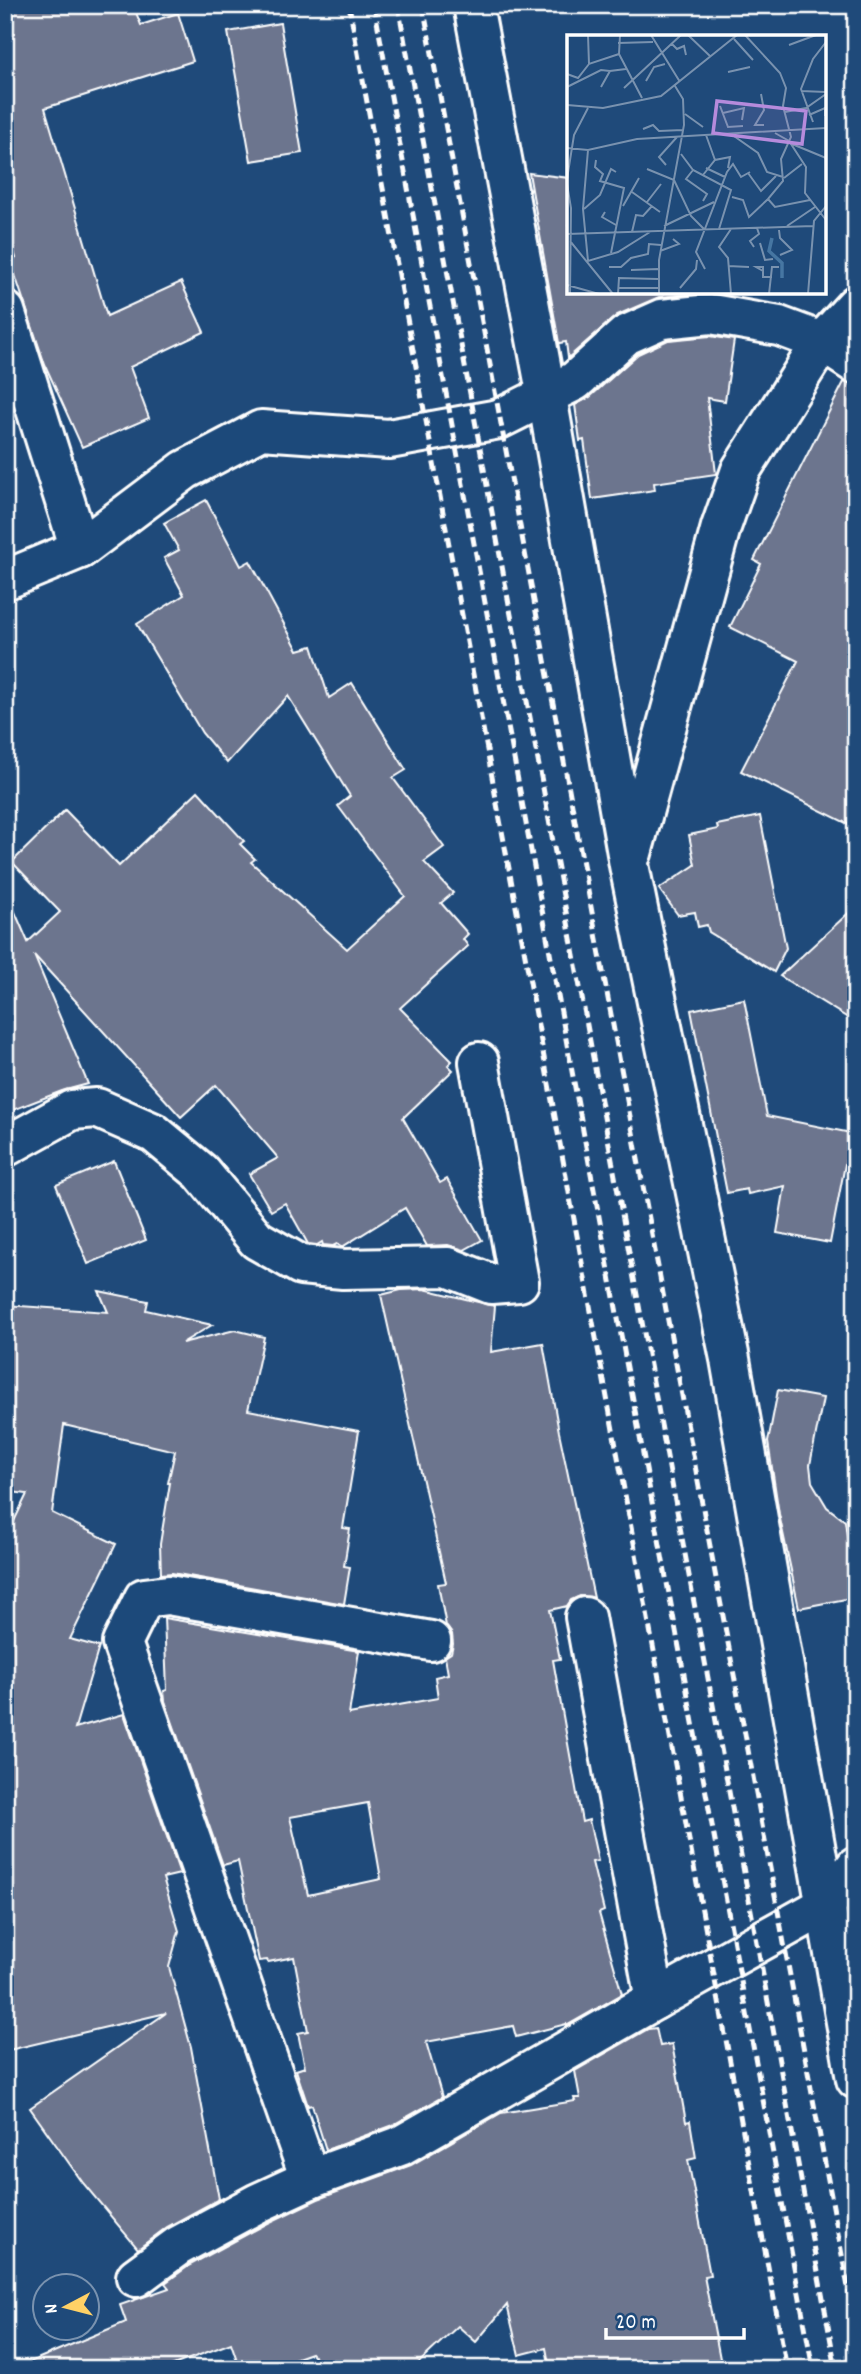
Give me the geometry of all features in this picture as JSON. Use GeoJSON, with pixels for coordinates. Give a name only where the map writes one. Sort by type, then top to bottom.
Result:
{"type":"FeatureCollection","features":[{"type":"Feature","properties":{"kind":"street"},"geometry":{"type":"LineString","coordinates":[[473,5],[547,397],[629,865],[730,1359],[856,2078]]}},
{"type":"Feature","properties":{"kind":"street"},"geometry":{"type":"LineString","coordinates":[[629,865],[721,527],[741,470],[822,342],[856,305]]}},
{"type":"Feature","properties":{"kind":"street"},"geometry":{"type":"LineString","coordinates":[[5,311],[80,549]]}},
{"type":"Feature","properties":{"kind":"street"},"geometry":{"type":"LineString","coordinates":[[5,580],[80,549],[185,470],[261,430],[389,439],[499,419],[575,381],[625,335],[662,319],[711,314],[779,326],[822,342],[856,364]]}},
{"type":"Feature","properties":{"kind":"street"},"geometry":{"type":"LineString","coordinates":[[5,1147],[72,1110],[97,1108],[154,1133],[201,1172],[257,1240],[301,1265],[343,1269],[448,1267],[491,1284],[519,1282],[480,1062]]}},
{"type":"Feature","properties":{"kind":"street"},"geometry":{"type":"LineString","coordinates":[[310,2179],[122,1643],[144,1598],[168,1595],[430,1641]]}},
{"type":"Feature","properties":{"kind":"street"},"geometry":{"type":"LineString","coordinates":[[585,1617],[654,2000]]}},
{"type":"Feature","properties":{"kind":"street"},"geometry":{"type":"LineString","coordinates":[[136,2277],[178,2246],[258,2203],[310,2179],[400,2146],[826,1905],[856,1866]]}},
{"type":"Feature","properties":{"kind":"building"},"geometry":{"type":"Polygon","coordinates":[[[5,5],[133,5],[141,25],[178,13],[193,61],[45,108],[107,316],[181,282],[204,332],[130,367],[149,418],[82,447],[45,365],[10,260],[16,258],[5,221],[5,5]]]}},
{"type":"Feature","properties":{"kind":"building"},"geometry":{"type":"Polygon","coordinates":[[[280,23],[302,153],[251,161],[228,32],[280,23]]]}},
{"type":"Feature","properties":{"kind":"building"},"geometry":{"type":"Polygon","coordinates":[[[529,173],[567,178],[567,294],[689,294],[659,297],[617,315],[568,358],[566,342],[559,343],[529,173]]]}},
{"type":"Feature","properties":{"kind":"building"},"geometry":{"type":"Polygon","coordinates":[[[710,336],[734,340],[725,401],[707,398],[716,474],[654,483],[655,490],[592,499],[584,440],[580,441],[575,405],[590,397],[638,354],[668,340],[710,336]]]}},
{"type":"Feature","properties":{"kind":"building"},"geometry":{"type":"Polygon","coordinates":[[[844,382],[856,386],[856,828],[741,771],[798,661],[730,627],[761,564],[754,560],[844,382]]]}},
{"type":"Feature","properties":{"kind":"building"},"geometry":{"type":"Polygon","coordinates":[[[206,500],[241,566],[250,561],[298,650],[312,646],[329,698],[352,683],[406,770],[393,778],[444,847],[424,862],[453,893],[441,903],[468,934],[463,939],[468,946],[400,1008],[452,1061],[448,1065],[453,1070],[403,1118],[440,1183],[447,1179],[482,1240],[464,1250],[448,1245],[427,1246],[405,1208],[342,1247],[337,1244],[323,1245],[322,1242],[317,1245],[308,1244],[285,1203],[271,1211],[249,1174],[278,1158],[216,1085],[181,1117],[34,955],[88,1084],[5,1113],[5,889],[28,942],[60,912],[12,862],[65,810],[119,866],[198,791],[244,841],[240,844],[255,859],[251,862],[347,949],[405,896],[338,806],[350,796],[288,696],[227,763],[202,733],[137,624],[184,595],[164,558],[179,550],[164,523],[206,500]]]}},
{"type":"Feature","properties":{"kind":"building"},"geometry":{"type":"Polygon","coordinates":[[[760,816],[786,948],[774,972],[709,932],[707,925],[698,927],[695,912],[678,915],[659,889],[695,865],[689,835],[718,829],[717,825],[760,816]]]}},
{"type":"Feature","properties":{"kind":"building"},"geometry":{"type":"Polygon","coordinates":[[[856,906],[856,1023],[780,976],[856,906]]]}},
{"type":"Feature","properties":{"kind":"building"},"geometry":{"type":"Polygon","coordinates":[[[744,999],[767,1116],[851,1133],[830,1243],[777,1233],[785,1186],[748,1194],[747,1189],[727,1193],[691,1010],[744,999]]]}},
{"type":"Feature","properties":{"kind":"building"},"geometry":{"type":"Polygon","coordinates":[[[114,1161],[146,1240],[88,1264],[56,1185],[114,1161]]]}},
{"type":"Feature","properties":{"kind":"building"},"geometry":{"type":"Polygon","coordinates":[[[424,1289],[495,1306],[491,1352],[543,1343],[594,1598],[580,1596],[571,1600],[567,1606],[550,1610],[560,1659],[553,1660],[582,1822],[589,1820],[598,1861],[592,1862],[604,1911],[599,1913],[622,1994],[566,2026],[516,2037],[513,2026],[426,2042],[442,2097],[391,2126],[326,2150],[312,2105],[308,2106],[296,2070],[305,2067],[298,2033],[308,2031],[294,1957],[259,1961],[238,1861],[223,1865],[165,1701],[164,1691],[167,1690],[164,1618],[359,1651],[349,1714],[438,1698],[435,1677],[448,1674],[445,1657],[451,1653],[453,1644],[452,1634],[446,1626],[438,1584],[446,1583],[381,1295],[401,1290],[424,1289]],[[368,1803],[290,1817],[308,1895],[381,1879],[368,1803]]]}},
{"type":"Feature","properties":{"kind":"building"},"geometry":{"type":"Polygon","coordinates":[[[99,1291],[148,1301],[146,1310],[212,1325],[182,1343],[235,1330],[264,1337],[248,1410],[359,1431],[343,1528],[350,1529],[344,1566],[350,1567],[344,1604],[172,1573],[161,1574],[160,1544],[175,1451],[64,1425],[52,1513],[116,1544],[70,1639],[99,1647],[75,1728],[124,1714],[180,1874],[163,1878],[179,1931],[169,1967],[191,2047],[219,2199],[167,2227],[138,2249],[83,2183],[30,2108],[166,2013],[5,2051],[5,1540],[27,1494],[11,1492],[13,1483],[5,1482],[5,1305],[108,1312],[99,1291]]]}},
{"type":"Feature","properties":{"kind":"building"},"geometry":{"type":"Polygon","coordinates":[[[778,1390],[823,1398],[810,1465],[812,1482],[827,1507],[845,1521],[853,1577],[847,1578],[851,1598],[799,1608],[779,1514],[768,1442],[778,1390]]]}},
{"type":"Feature","properties":{"kind":"building"},"geometry":{"type":"Polygon","coordinates":[[[656,2028],[660,2046],[672,2044],[686,2122],[690,2121],[696,2158],[688,2160],[710,2275],[704,2276],[722,2369],[550,2369],[546,2348],[519,2355],[507,2305],[476,2342],[458,2326],[412,2369],[326,2369],[311,2353],[266,2369],[240,2369],[231,2343],[163,2369],[13,2369],[78,2342],[102,2342],[102,2332],[126,2322],[120,2305],[169,2288],[165,2283],[190,2265],[318,2199],[411,2165],[501,2113],[575,2101],[574,2098],[580,2098],[575,2071],[648,2029],[656,2028]]]}},
{"type":"Feature","properties":{"kind":"railway"},"geometry":{"type":"LineString","coordinates":[[349,5],[787,2369]]}},
{"type":"Feature","properties":{"kind":"railway"},"geometry":{"type":"LineString","coordinates":[[374,5],[813,2369]]}},
{"type":"Feature","properties":{"kind":"railway"},"geometry":{"type":"LineString","coordinates":[[398,5],[836,2369]]}},
{"type":"Feature","properties":{"kind":"railway"},"geometry":{"type":"LineString","coordinates":[[423,5],[856,2330]]}}]}
